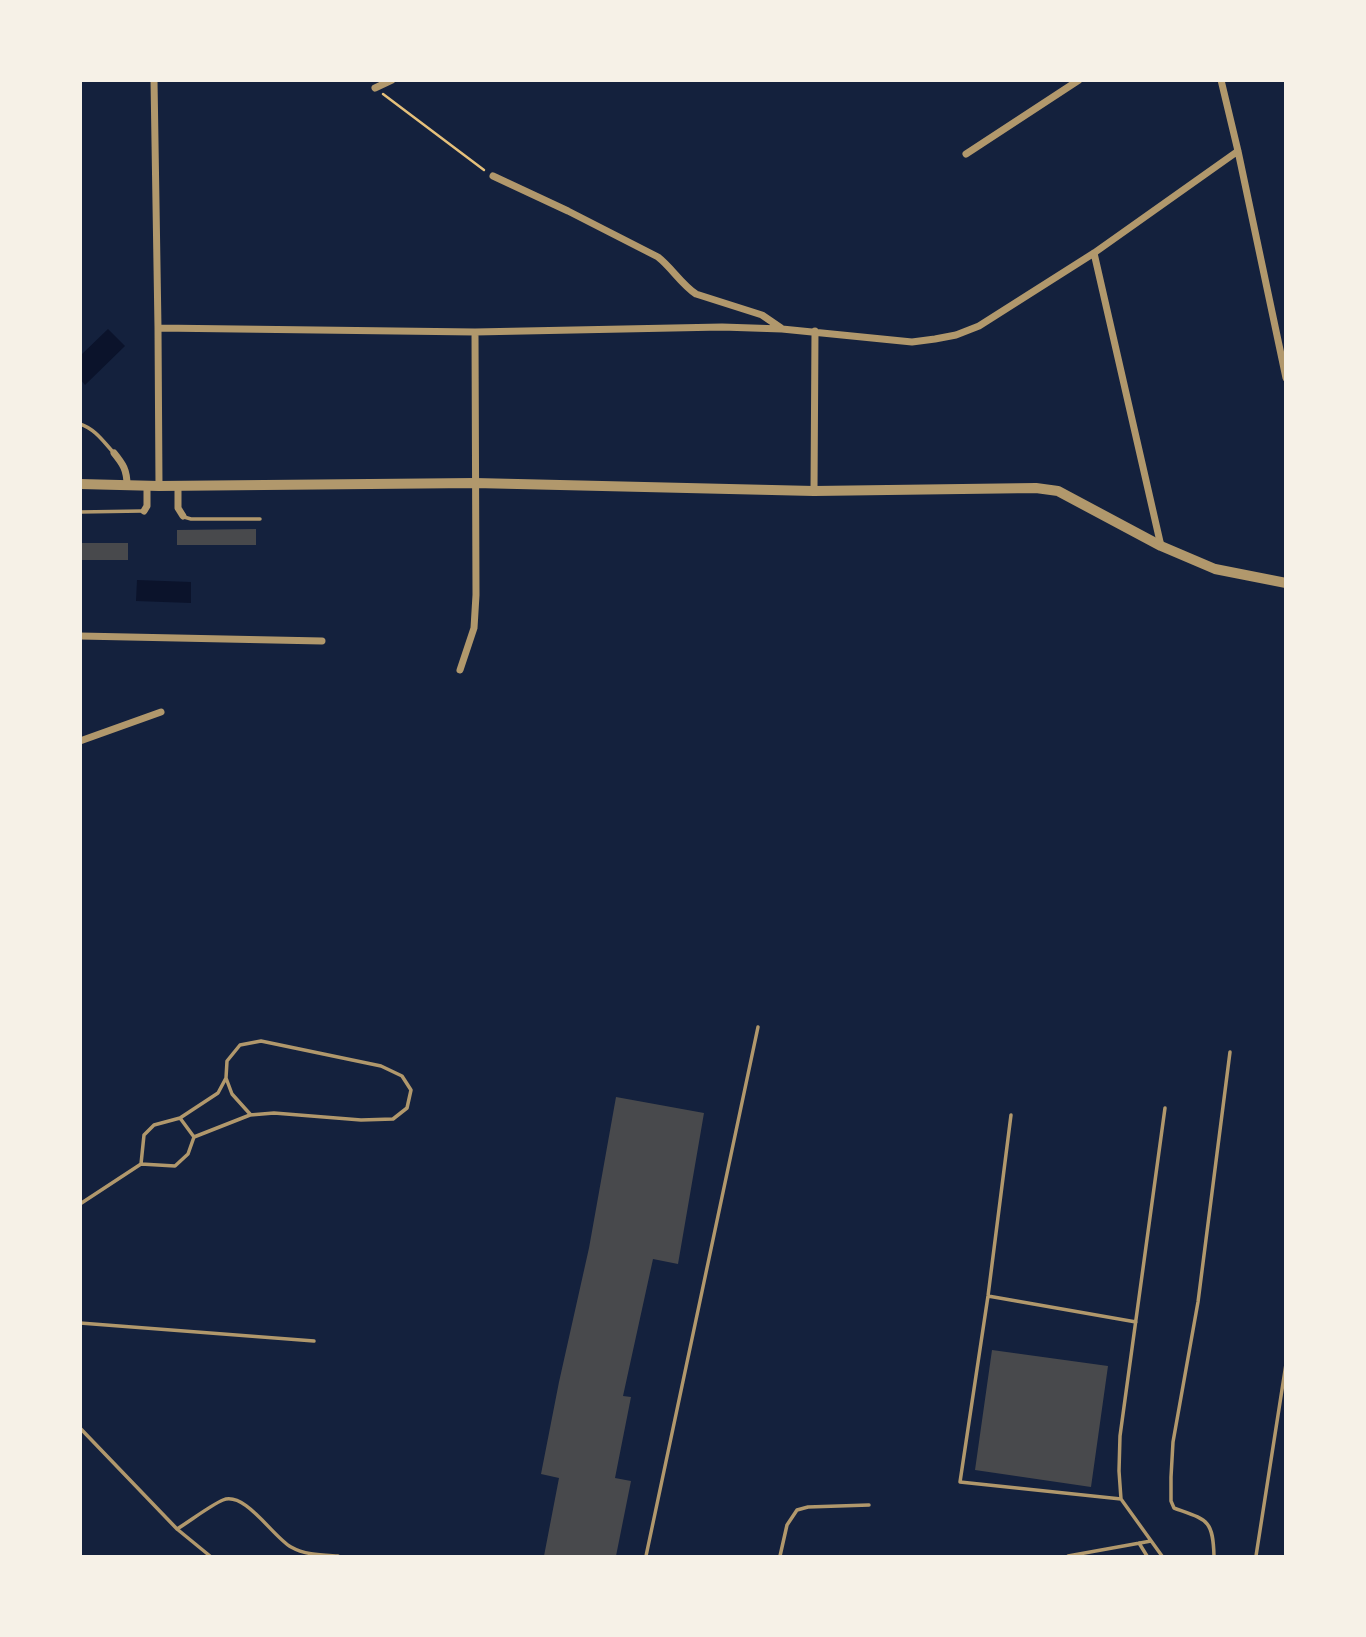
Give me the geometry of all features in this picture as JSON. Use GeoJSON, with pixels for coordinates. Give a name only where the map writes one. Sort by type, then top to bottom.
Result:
{"type":"FeatureCollection","features":[{"type":"Feature","properties":{"kind":"street"},"geometry":{"type":"LineString","coordinates":[[154,80],[159,486]]}},
{"type":"Feature","properties":{"kind":"street"},"geometry":{"type":"LineString","coordinates":[[375,88],[392,80]]}},
{"type":"Feature","properties":{"kind":"street"},"geometry":{"type":"LineString","coordinates":[[966,154],[1079,80]]}},
{"type":"Feature","properties":{"kind":"street"},"geometry":{"type":"LineString","coordinates":[[1221,80],[1286,378]]}},
{"type":"Feature","properties":{"kind":"street"},"geometry":{"type":"LineString","coordinates":[[158,328],[475,332],[722,327],[815,331],[912,342],[956,335],[979,326],[1094,253],[1238,151]]}},
{"type":"Feature","properties":{"kind":"street"},"geometry":{"type":"LineString","coordinates":[[493,176],[658,257],[696,294],[762,315],[782,329]]}},
{"type":"Feature","properties":{"kind":"street"},"geometry":{"type":"LineString","coordinates":[[1094,253],[1161,546]]}},
{"type":"Feature","properties":{"kind":"street"},"geometry":{"type":"LineString","coordinates":[[814,491],[815,331]]}},
{"type":"Feature","properties":{"kind":"street"},"geometry":{"type":"LineString","coordinates":[[460,670],[474,628],[476,595],[475,332]]}},
{"type":"Feature","properties":{"kind":"street"},"geometry":{"type":"LineString","coordinates":[[114,453],[127,473],[127,485]]}},
{"type":"Feature","properties":{"kind":"street"},"geometry":{"type":"LineString","coordinates":[[80,484],[159,486],[475,483],[814,491],[1036,488],[1058,491],[1161,546],[1215,569],[1286,583]]}},
{"type":"Feature","properties":{"kind":"street"},"geometry":{"type":"LineString","coordinates":[[178,485],[178,508],[183,516]]}},
{"type":"Feature","properties":{"kind":"street"},"geometry":{"type":"LineString","coordinates":[[144,511],[147,506],[147,486]]}},
{"type":"Feature","properties":{"kind":"street"},"geometry":{"type":"LineString","coordinates":[[80,636],[322,640]]}},
{"type":"Feature","properties":{"kind":"street"},"geometry":{"type":"LineString","coordinates":[[80,741],[161,712]]}},
{"type":"Feature","properties":{"kind":"lane"},"geometry":{"type":"LineString","coordinates":[[80,424],[96,433],[114,453]]}},
{"type":"Feature","properties":{"kind":"lane"},"geometry":{"type":"LineString","coordinates":[[80,512],[144,511]]}},
{"type":"Feature","properties":{"kind":"lane"},"geometry":{"type":"LineString","coordinates":[[183,516],[191,519],[260,519]]}},
{"type":"Feature","properties":{"kind":"lane"},"geometry":{"type":"LineString","coordinates":[[646,1556],[758,1027]]}},
{"type":"Feature","properties":{"kind":"lane"},"geometry":{"type":"LineString","coordinates":[[80,1204],[141,1164],[175,1166],[188,1154],[194,1137],[250,1115],[274,1113],[361,1120],[393,1119],[407,1108],[411,1090],[401,1076],[381,1066],[261,1041],[240,1045],[227,1061],[226,1078],[232,1094],[250,1115]]}},
{"type":"Feature","properties":{"kind":"lane"},"geometry":{"type":"LineString","coordinates":[[1213,1556],[1211,1528],[1204,1519],[1174,1508],[1171,1501],[1171,1477],[1173,1442],[1198,1302],[1230,1052]]}},
{"type":"Feature","properties":{"kind":"lane"},"geometry":{"type":"LineString","coordinates":[[141,1164],[144,1135],[154,1125],[180,1118],[218,1093],[226,1078]]}},
{"type":"Feature","properties":{"kind":"lane"},"geometry":{"type":"LineString","coordinates":[[1163,1556],[1121,1499],[1119,1471],[1120,1437],[1165,1108]]}},
{"type":"Feature","properties":{"kind":"lane"},"geometry":{"type":"LineString","coordinates":[[1011,1115],[988,1296],[960,1482],[1121,1499]]}},
{"type":"Feature","properties":{"kind":"lane"},"geometry":{"type":"LineString","coordinates":[[180,1118],[194,1137]]}},
{"type":"Feature","properties":{"kind":"lane"},"geometry":{"type":"LineString","coordinates":[[988,1296],[1136,1322]]}},
{"type":"Feature","properties":{"kind":"lane"},"geometry":{"type":"LineString","coordinates":[[80,1323],[314,1341]]}},
{"type":"Feature","properties":{"kind":"lane"},"geometry":{"type":"LineString","coordinates":[[1256,1556],[1286,1364]]}},
{"type":"Feature","properties":{"kind":"lane"},"geometry":{"type":"LineString","coordinates":[[80,1428],[177,1529],[210,1556]]}},
{"type":"Feature","properties":{"kind":"lane"},"geometry":{"type":"LineString","coordinates":[[177,1529],[224,1499],[234,1498],[243,1503],[289,1546],[300,1552],[338,1556]]}},
{"type":"Feature","properties":{"kind":"lane"},"geometry":{"type":"LineString","coordinates":[[780,1556],[787,1525],[797,1510],[808,1507],[869,1505]]}},
{"type":"Feature","properties":{"kind":"lane"},"geometry":{"type":"LineString","coordinates":[[1068,1556],[1151,1541]]}},
{"type":"Feature","properties":{"kind":"lane"},"geometry":{"type":"LineString","coordinates":[[1139,1543],[1147,1556]]}},
{"type":"Feature","properties":{"kind":"path"},"geometry":{"type":"LineString","coordinates":[[375,88],[493,176]]}},
{"type":"Feature","properties":{"kind":"water"},"geometry":{"type":"Polygon","coordinates":[[[108,329],[125,346],[85,385],[81,380],[81,355],[108,329]]]}},
{"type":"Feature","properties":{"kind":"water"},"geometry":{"type":"Polygon","coordinates":[[[137,580],[191,582],[191,603],[136,601],[137,580]]]}},
{"type":"Feature","properties":{"kind":"building"},"geometry":{"type":"Polygon","coordinates":[[[256,529],[256,545],[177,545],[177,530],[256,529]]]}},
{"type":"Feature","properties":{"kind":"building"},"geometry":{"type":"Polygon","coordinates":[[[80,543],[128,543],[128,560],[80,560],[80,543]]]}},
{"type":"Feature","properties":{"kind":"building"},"geometry":{"type":"Polygon","coordinates":[[[616,1097],[704,1113],[678,1264],[653,1259],[623,1396],[631,1397],[615,1478],[631,1481],[616,1556],[544,1556],[559,1478],[541,1474],[589,1248],[616,1097]]]}},
{"type":"Feature","properties":{"kind":"building"},"geometry":{"type":"Polygon","coordinates":[[[992,1350],[1108,1366],[1091,1487],[975,1470],[992,1350]]]}}]}
